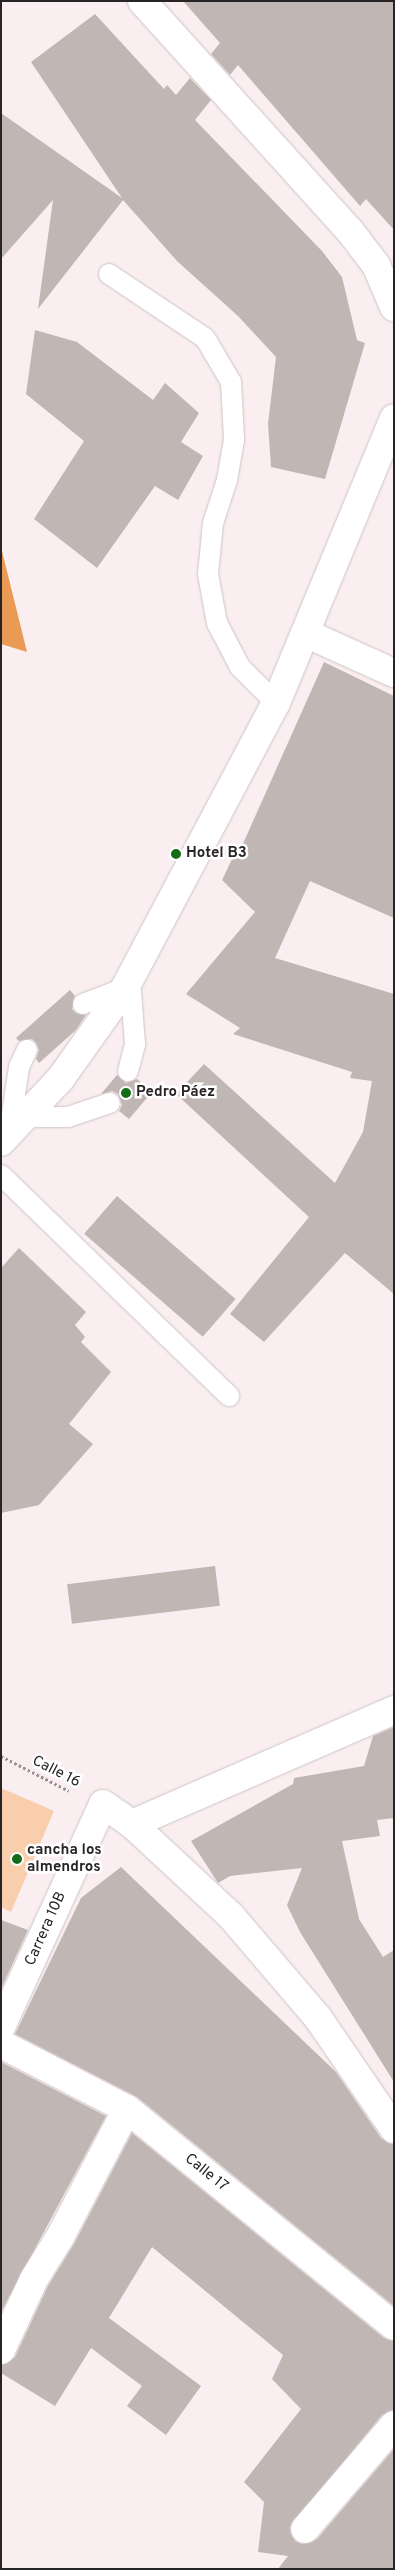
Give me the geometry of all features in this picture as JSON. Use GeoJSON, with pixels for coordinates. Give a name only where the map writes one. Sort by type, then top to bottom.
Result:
{"type":"FeatureCollection","features":[{"type":"Feature","properties":{"kind":"street"},"geometry":{"type":"LineString","coordinates":[[142,1],[350,231],[376,265],[394,306]]}},
{"type":"Feature","properties":{"kind":"street"},"geometry":{"type":"LineString","coordinates":[[12,1131],[60,1078],[127,984],[276,703],[394,418]]}},
{"type":"Feature","properties":{"kind":"street"},"geometry":{"type":"LineString","coordinates":[[305,633],[394,673]]}},
{"type":"Feature","properties":{"kind":"street"},"geometry":{"type":"LineString","coordinates":[[132,1824],[394,1710]]}},
{"type":"Feature","properties":{"kind":"street"},"geometry":{"type":"LineString","coordinates":[[103,1804],[132,1824],[231,1916],[318,2018],[394,2129]]}},
{"type":"Feature","properties":{"kind":"street","name":"Carrera 10B"},"geometry":{"type":"LineString","coordinates":[[1,2027],[103,1804]]}},
{"type":"Feature","properties":{"kind":"street","name":"Calle 17"},"geometry":{"type":"LineString","coordinates":[[1,2044],[127,2109],[394,2326]]}},
{"type":"Feature","properties":{"kind":"street"},"geometry":{"type":"LineString","coordinates":[[1,2350],[34,2279],[60,2237],[127,2109]]}},
{"type":"Feature","properties":{"kind":"street"},"geometry":{"type":"LineString","coordinates":[[305,2529],[394,2425]]}},
{"type":"Feature","properties":{"kind":"lane"},"geometry":{"type":"LineString","coordinates":[[108,274],[205,338],[232,382],[234,440],[227,480],[213,523],[208,574],[217,623],[240,667],[276,703]]}},
{"type":"Feature","properties":{"kind":"lane"},"geometry":{"type":"LineString","coordinates":[[83,1004],[127,984],[134,1044],[128,1071]]}},
{"type":"Feature","properties":{"kind":"lane"},"geometry":{"type":"LineString","coordinates":[[28,1050],[19,1067],[12,1131],[68,1117],[110,1102]]}},
{"type":"Feature","properties":{"kind":"lane"},"geometry":{"type":"LineString","coordinates":[[1,1174],[229,1396]]}},
{"type":"Feature","properties":{"kind":"path","name":"Calle 16"},"geometry":{"type":"LineString","coordinates":[[1,1756],[81,1797],[103,1804]]}},
{"type":"Feature","properties":{"kind":"shaded area"},"geometry":{"type":"Polygon","coordinates":[[[1,547],[27,652],[1,644],[1,547]]]}},
{"type":"Feature","properties":{"kind":"shaded area","name":"cancha los almendros"},"geometry":{"type":"Polygon","coordinates":[[[1,1788],[54,1811],[11,1912],[1,1907],[1,1788]]]}},
{"type":"Feature","properties":{"kind":"building"},"geometry":{"type":"Polygon","coordinates":[[[183,1],[394,1],[394,230],[366,199],[360,206],[238,65],[230,75],[211,54],[220,43],[183,1]]]}},
{"type":"Feature","properties":{"kind":"building"},"geometry":{"type":"Polygon","coordinates":[[[95,14],[164,89],[167,85],[176,95],[190,78],[211,100],[195,120],[322,251],[342,277],[357,340],[365,343],[325,479],[271,467],[268,424],[276,357],[238,316],[177,261],[123,200],[38,309],[53,200],[1,259],[1,113],[122,198],[31,62],[95,14]]]}},
{"type":"Feature","properties":{"kind":"building"},"geometry":{"type":"Polygon","coordinates":[[[35,330],[77,342],[153,400],[165,383],[199,413],[181,442],[203,456],[178,500],[155,486],[97,568],[34,519],[84,441],[26,394],[35,330]]]}},
{"type":"Feature","properties":{"kind":"building"},"geometry":{"type":"Polygon","coordinates":[[[324,662],[394,696],[394,918],[310,881],[275,958],[394,994],[394,1294],[345,1253],[264,1342],[230,1314],[309,1217],[176,1094],[204,1064],[335,1183],[363,1132],[372,1081],[350,1078],[352,1072],[233,1034],[240,1028],[186,994],[255,912],[222,880],[234,855],[237,857],[324,662]]]}},
{"type":"Feature","properties":{"kind":"building"},"geometry":{"type":"Polygon","coordinates":[[[70,990],[75,996],[72,1009],[76,1013],[86,1015],[76,1030],[39,1063],[36,1059],[39,1050],[36,1043],[32,1039],[19,1041],[16,1038],[70,990]]]}},
{"type":"Feature","properties":{"kind":"building","name":"Pedro Páez"},"geometry":{"type":"Polygon","coordinates":[[[117,1075],[126,1083],[137,1079],[152,1092],[129,1119],[119,1111],[122,1105],[118,1094],[112,1091],[101,1094],[117,1075]]]}},
{"type":"Feature","properties":{"kind":"building"},"geometry":{"type":"Polygon","coordinates":[[[117,1196],[235,1299],[203,1337],[84,1234],[117,1196]]]}},
{"type":"Feature","properties":{"kind":"building"},"geometry":{"type":"Polygon","coordinates":[[[19,1248],[86,1312],[75,1325],[85,1337],[81,1342],[111,1372],[69,1424],[93,1444],[39,1505],[1,1513],[1,1268],[19,1248]]]}},
{"type":"Feature","properties":{"kind":"building"},"geometry":{"type":"Polygon","coordinates":[[[215,1566],[220,1606],[72,1624],[67,1584],[215,1566]]]}},
{"type":"Feature","properties":{"kind":"building"},"geometry":{"type":"Polygon","coordinates":[[[394,1727],[394,1818],[377,1820],[380,1836],[342,1841],[359,1919],[383,1957],[394,1950],[394,2082],[300,1932],[287,1905],[302,1868],[230,1876],[218,1883],[191,1841],[293,1784],[294,1778],[364,1766],[373,1736],[394,1727]]]}},
{"type":"Feature","properties":{"kind":"building"},"geometry":{"type":"Polygon","coordinates":[[[121,1867],[336,2072],[381,2138],[394,2144],[394,2306],[137,2097],[15,2034],[81,1898],[121,1867]]]}},
{"type":"Feature","properties":{"kind":"building"},"geometry":{"type":"Polygon","coordinates":[[[1,1920],[28,1930],[1,1989],[1,1920]]]}},
{"type":"Feature","properties":{"kind":"building"},"geometry":{"type":"Polygon","coordinates":[[[1,2062],[106,2116],[1,2312],[1,2062]]]}},
{"type":"Feature","properties":{"kind":"building"},"geometry":{"type":"Polygon","coordinates":[[[132,2133],[384,2338],[394,2341],[394,2410],[382,2415],[290,2527],[295,2541],[302,2544],[317,2539],[394,2449],[394,2569],[278,2569],[288,2556],[258,2552],[264,2502],[244,2482],[301,2409],[272,2379],[283,2355],[152,2247],[109,2318],[201,2386],[166,2435],[127,2406],[142,2386],[91,2348],[55,2406],[1,2373],[1,2365],[15,2357],[48,2286],[74,2244],[132,2133]]]}},
{"type":"Feature","properties":{"kind":"place","name":"Hotel B3"},"geometry":{"type":"Point","coordinates":[176,854]}},
{"type":"Feature","properties":{"kind":"place","name":"Pedro Páez"},"geometry":{"type":"Point","coordinates":[126,1093]}},
{"type":"Feature","properties":{"kind":"place","name":"cancha los almendros"},"geometry":{"type":"Point","coordinates":[17,1859]}}]}
